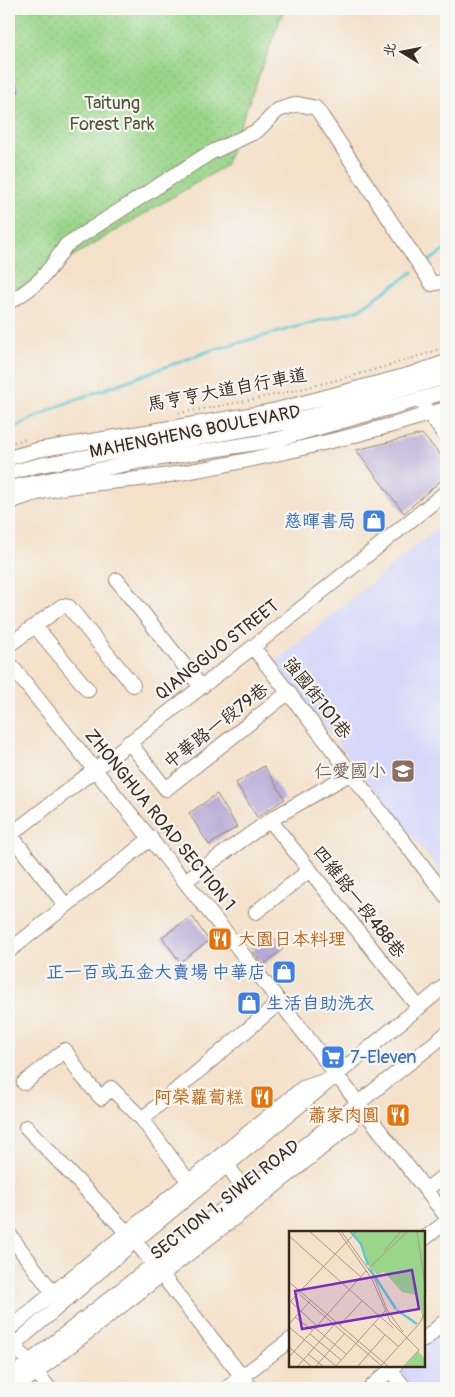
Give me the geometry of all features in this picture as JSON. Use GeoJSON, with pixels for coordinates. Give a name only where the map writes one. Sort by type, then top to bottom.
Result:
{"type":"FeatureCollection","features":[{"type":"Feature","properties":{"kind":"street"},"geometry":{"type":"LineString","coordinates":[[9,302],[33,289],[66,245],[208,154],[257,131],[278,110],[298,104],[316,108],[324,118],[432,284],[446,281]]}},
{"type":"Feature","properties":{"kind":"street","name":"MAHENGHENG BOULEVARD"},"geometry":{"type":"LineString","coordinates":[[9,458],[36,444],[274,418],[446,362]]}},
{"type":"Feature","properties":{"kind":"street"},"geometry":{"type":"LineString","coordinates":[[446,377],[409,375],[420,401],[446,437]]}},
{"type":"Feature","properties":{"kind":"street","name":"MAHENGHENG BOULEVARD"},"geometry":{"type":"LineString","coordinates":[[277,446],[446,392]]}},
{"type":"Feature","properties":{"kind":"street","name":"MAHENGHENG BOULEVARD"},"geometry":{"type":"LineString","coordinates":[[9,490],[43,486],[142,461],[277,446],[446,409]]}},
{"type":"Feature","properties":{"kind":"street"},"geometry":{"type":"LineString","coordinates":[[9,473],[40,465],[274,418]]}},
{"type":"Feature","properties":{"kind":"street"},"geometry":{"type":"LineString","coordinates":[[36,444],[40,465]]}},
{"type":"Feature","properties":{"kind":"street","name":"MAHENGHENG BOULEVARD"},"geometry":{"type":"LineString","coordinates":[[9,502],[43,486]]}},
{"type":"Feature","properties":{"kind":"street","name":"QIANGGUO STREET"},"geometry":{"type":"LineString","coordinates":[[9,835],[253,647],[446,492]]}},
{"type":"Feature","properties":{"kind":"street"},"geometry":{"type":"LineString","coordinates":[[116,580],[201,687]]}},
{"type":"Feature","properties":{"kind":"street"},"geometry":{"type":"LineString","coordinates":[[9,645],[62,606],[69,607],[132,685]]}},
{"type":"Feature","properties":{"kind":"street"},"geometry":{"type":"LineString","coordinates":[[35,626],[88,690]]}},
{"type":"Feature","properties":{"kind":"street","name":"強國街101巷"},"geometry":{"type":"LineString","coordinates":[[253,647],[446,896]]}},
{"type":"Feature","properties":{"kind":"street","name":"ZHONGHUA ROAD SECTION 1"},"geometry":{"type":"LineString","coordinates":[[9,663],[185,881],[280,1002],[336,1078],[446,1216]]}},
{"type":"Feature","properties":{"kind":"street","name":"中華路一段79巷"},"geometry":{"type":"LineString","coordinates":[[130,742],[166,789],[289,692]]}},
{"type":"Feature","properties":{"kind":"street"},"geometry":{"type":"LineString","coordinates":[[185,881],[270,820],[351,773]]}},
{"type":"Feature","properties":{"kind":"street","name":"四維路一段488巷"},"geometry":{"type":"LineString","coordinates":[[270,820],[419,1008]]}},
{"type":"Feature","properties":{"kind":"street"},"geometry":{"type":"LineString","coordinates":[[9,835],[66,906]]}},
{"type":"Feature","properties":{"kind":"street"},"geometry":{"type":"LineString","coordinates":[[9,951],[151,838]]}},
{"type":"Feature","properties":{"kind":"street"},"geometry":{"type":"LineString","coordinates":[[256,912],[310,870]]}},
{"type":"Feature","properties":{"kind":"street","name":"SECTION 1, SIWEI ROAD"},"geometry":{"type":"LineString","coordinates":[[9,1329],[53,1294],[228,1165],[446,987]]}},
{"type":"Feature","properties":{"kind":"street"},"geometry":{"type":"LineString","coordinates":[[142,1119],[280,1002]]}},
{"type":"Feature","properties":{"kind":"street"},"geometry":{"type":"LineString","coordinates":[[358,1104],[446,1034]]}},
{"type":"Feature","properties":{"kind":"street"},"geometry":{"type":"LineString","coordinates":[[24,1083],[65,1050],[81,1075],[101,1098],[111,1088],[142,1119],[189,1182]]}},
{"type":"Feature","properties":{"kind":"street","name":"SECTION 1, SIWEI ROAD"},"geometry":{"type":"LineString","coordinates":[[11,1343],[189,1182],[303,1088],[336,1078]]}},
{"type":"Feature","properties":{"kind":"street","name":"SECTION 1, SIWEI ROAD"},"geometry":{"type":"LineString","coordinates":[[16,1388],[33,1367],[158,1269],[245,1193],[358,1104]]}},
{"type":"Feature","properties":{"kind":"street","name":"SECTION 1, SIWEI ROAD"},"geometry":{"type":"LineString","coordinates":[[158,1269],[255,1202],[351,1124],[358,1104]]}},
{"type":"Feature","properties":{"kind":"street"},"geometry":{"type":"LineString","coordinates":[[26,1127],[158,1269],[252,1388]]}},
{"type":"Feature","properties":{"kind":"street"},"geometry":{"type":"LineString","coordinates":[[228,1165],[245,1193]]}},
{"type":"Feature","properties":{"kind":"street"},"geometry":{"type":"LineString","coordinates":[[426,1190],[446,1174]]}},
{"type":"Feature","properties":{"kind":"street"},"geometry":{"type":"LineString","coordinates":[[425,1238],[446,1222]]}},
{"type":"Feature","properties":{"kind":"street"},"geometry":{"type":"LineString","coordinates":[[9,1234],[53,1294]]}},
{"type":"Feature","properties":{"kind":"street"},"geometry":{"type":"LineString","coordinates":[[425,1339],[446,1320]]}},
{"type":"Feature","properties":{"kind":"street"},"geometry":{"type":"LineString","coordinates":[[227,1388],[289,1341]]}},
{"type":"Feature","properties":{"kind":"street"},"geometry":{"type":"LineString","coordinates":[[11,1343],[49,1388]]}},
{"type":"Feature","properties":{"kind":"street","name":"SECTION 1, SIWEI ROAD"},"geometry":{"type":"LineString","coordinates":[[9,1378],[33,1367]]}},
{"type":"Feature","properties":{"kind":"street"},"geometry":{"type":"LineString","coordinates":[[370,1388],[392,1368],[405,1388]]}},
{"type":"Feature","properties":{"kind":"path","name":"馬亨亨大道自行車道"},"geometry":{"type":"LineString","coordinates":[[172,414],[409,375],[446,348]]}},
{"type":"Feature","properties":{"kind":"path"},"geometry":{"type":"LineString","coordinates":[[9,442],[36,444]]}},
{"type":"Feature","properties":{"kind":"shaded area","name":"仁愛國小"},"geometry":{"type":"Polygon","coordinates":[[[446,521],[446,879],[274,663],[446,521]]]}},
{"type":"Feature","properties":{"kind":"shaded area"},"geometry":{"type":"Polygon","coordinates":[[[446,1320],[446,1388],[405,1388],[395,1367],[425,1367],[425,1339],[446,1320]]]}},
{"type":"Feature","properties":{"kind":"green space","name":"Taitung Forest Park"},"geometry":{"type":"Polygon","coordinates":[[[9,9],[284,9],[225,166],[9,294],[9,9]]]}},
{"type":"Feature","properties":{"kind":"building"},"geometry":{"type":"Polygon","coordinates":[[[9,67],[19,92],[9,99],[9,67]]]}},
{"type":"Feature","properties":{"kind":"building"},"geometry":{"type":"Polygon","coordinates":[[[422,434],[446,461],[446,476],[404,513],[356,450],[422,434]]]}},
{"type":"Feature","properties":{"kind":"building"},"geometry":{"type":"Polygon","coordinates":[[[264,766],[285,799],[257,817],[236,783],[264,766]]]}},
{"type":"Feature","properties":{"kind":"building"},"geometry":{"type":"Polygon","coordinates":[[[217,794],[237,827],[209,845],[189,813],[217,794]]]}},
{"type":"Feature","properties":{"kind":"building"},"geometry":{"type":"Polygon","coordinates":[[[192,916],[209,941],[180,962],[162,937],[192,916]]]}},
{"type":"Feature","properties":{"kind":"building"},"geometry":{"type":"Polygon","coordinates":[[[271,934],[283,949],[263,965],[252,950],[271,934]]]}},
{"type":"Feature","properties":{"kind":"waterway"},"geometry":{"type":"LineString","coordinates":[[428,262],[446,249]]}},
{"type":"Feature","properties":{"kind":"waterway"},"geometry":{"type":"LineString","coordinates":[[9,430],[61,405],[209,351],[358,310],[413,272]]}},
{"type":"Feature","properties":{"kind":"place","name":"慈暉書局"},"geometry":{"type":"Point","coordinates":[374,521]}},
{"type":"Feature","properties":{"kind":"place","name":"仁愛國小"},"geometry":{"type":"Point","coordinates":[403,771]}},
{"type":"Feature","properties":{"kind":"place","name":"大園日本料理"},"geometry":{"type":"Point","coordinates":[220,939]}},
{"type":"Feature","properties":{"kind":"place","name":"正一百或五金大賣場 中華店"},"geometry":{"type":"Point","coordinates":[284,972]}},
{"type":"Feature","properties":{"kind":"place","name":"生活自助洗衣"},"geometry":{"type":"Point","coordinates":[249,1003]}},
{"type":"Feature","properties":{"kind":"place","name":"7-Eleven"},"geometry":{"type":"Point","coordinates":[333,1057]}},
{"type":"Feature","properties":{"kind":"place","name":"阿榮蘿蔔糕"},"geometry":{"type":"Point","coordinates":[262,1097]}},
{"type":"Feature","properties":{"kind":"place","name":"蕭家肉圓"},"geometry":{"type":"Point","coordinates":[398,1115]}}]}
